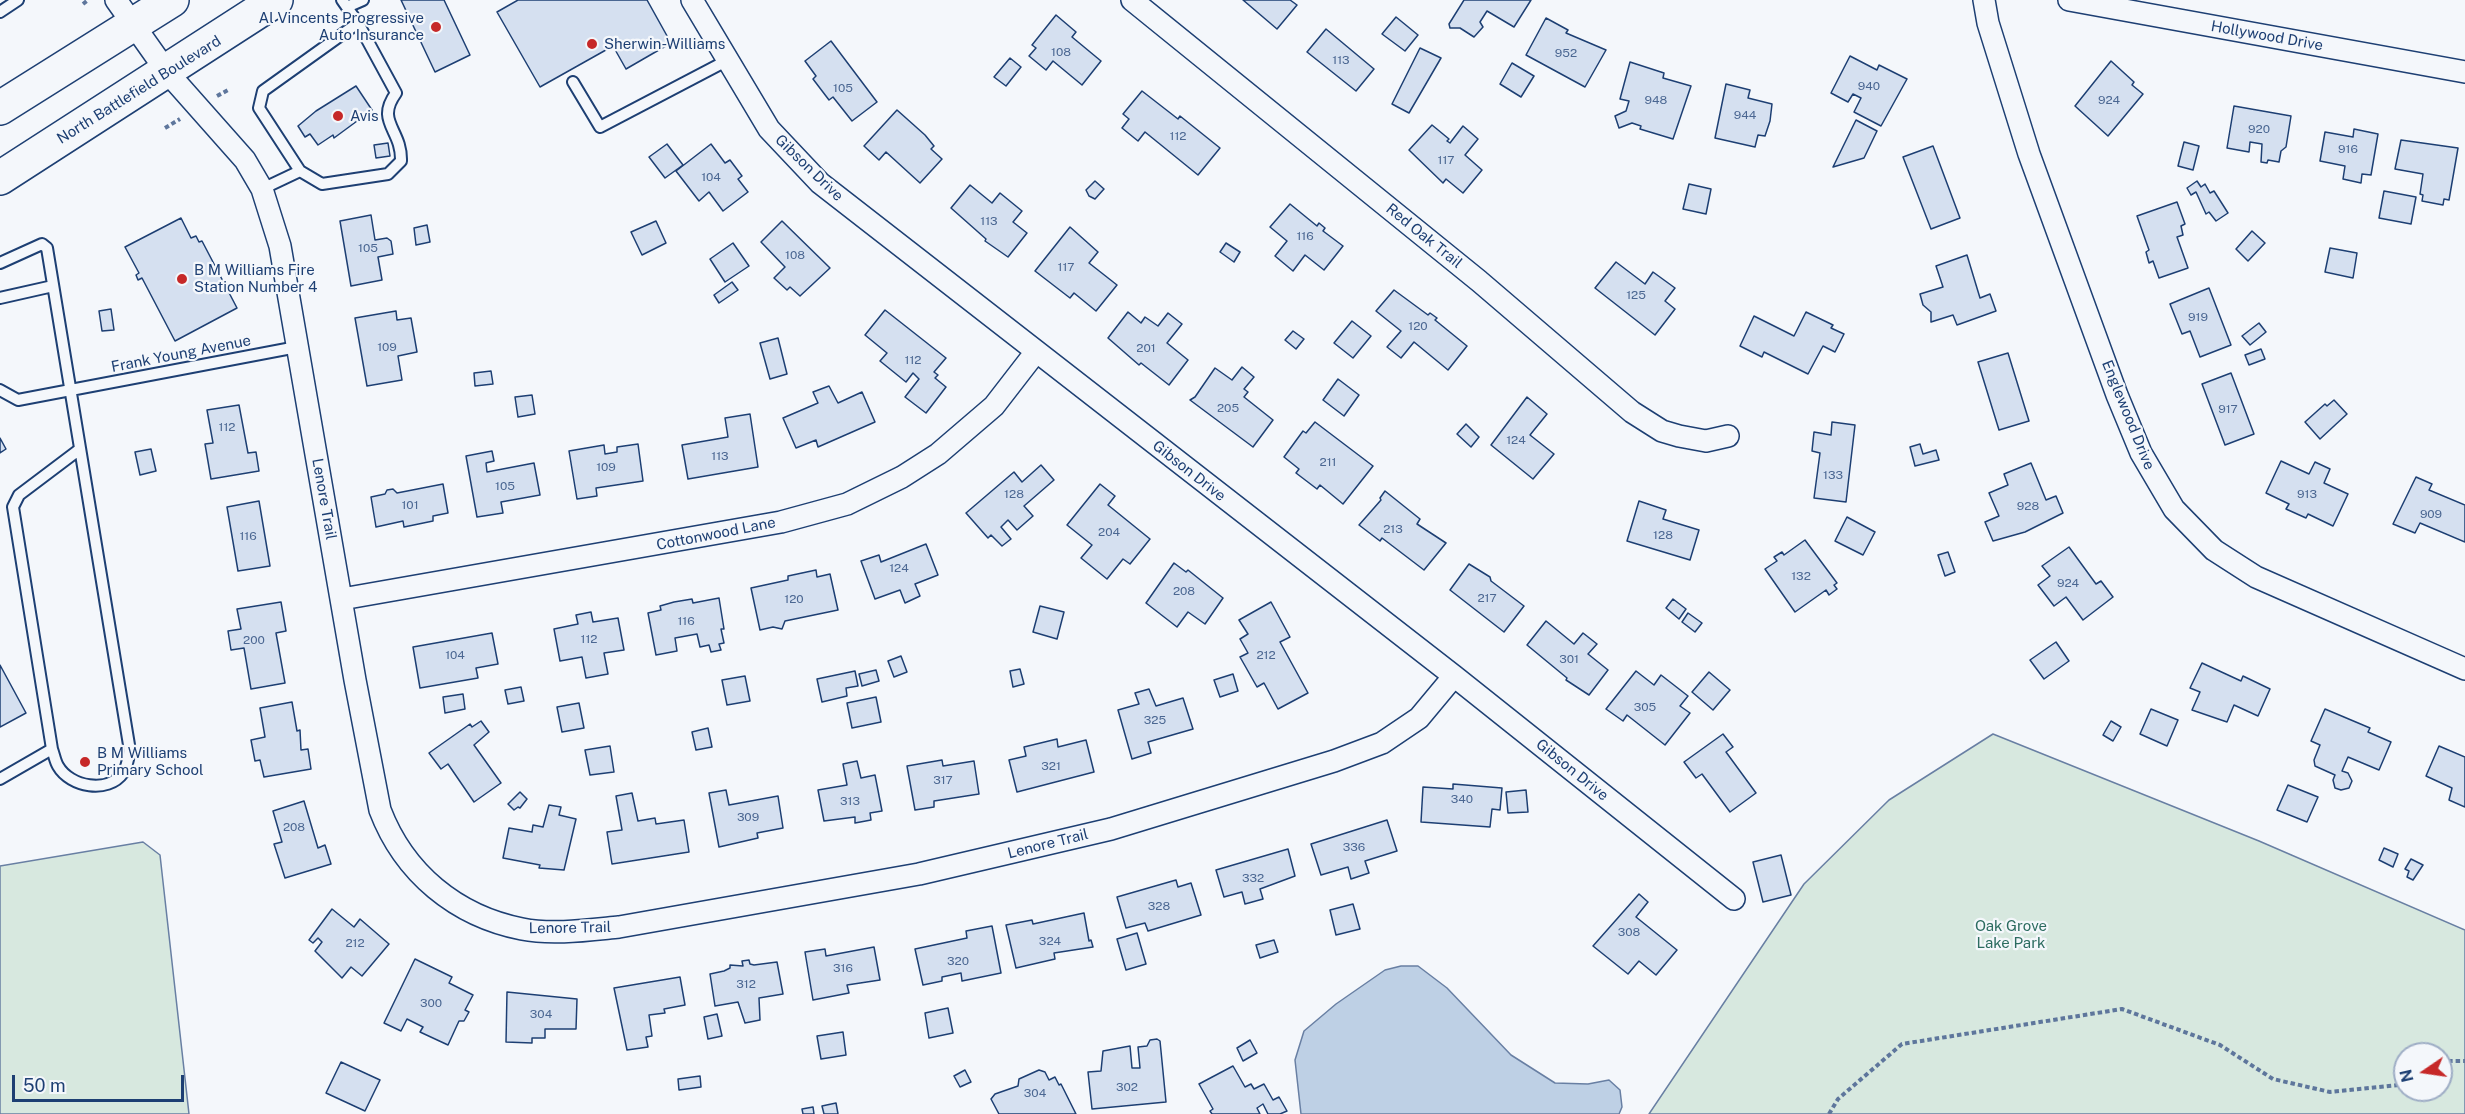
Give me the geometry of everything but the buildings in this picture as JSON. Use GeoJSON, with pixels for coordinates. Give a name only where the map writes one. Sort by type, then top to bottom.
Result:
{"type":"FeatureCollection","features":[{"type":"Feature","properties":{"kind":"main road"},"geometry":{"type":"LineString","coordinates":[[0,108],[124,13],[172,0]]}},
{"type":"Feature","properties":{"kind":"main road","name":"North Battlefield Boulevard"},"geometry":{"type":"LineString","coordinates":[[0,178],[276,0]]}},
{"type":"Feature","properties":{"kind":"street","name":"Gibson Drive"},"geometry":{"type":"LineString","coordinates":[[692,0],[769,129],[820,183],[1035,353],[1454,676],[1734,899]]}},
{"type":"Feature","properties":{"kind":"street","name":"Red Oak Trail"},"geometry":{"type":"LineString","coordinates":[[1132,0],[1479,280],[1632,412],[1662,431],[1678,436],[1706,441],[1728,436]]}},
{"type":"Feature","properties":{"kind":"street","name":"Englewood Drive"},"geometry":{"type":"LineString","coordinates":[[1984,0],[1988,23],[2029,154],[2117,395],[2141,453],[2174,509],[2214,550],[2256,577],[2465,669]]}},
{"type":"Feature","properties":{"kind":"street","name":"Hollywood Drive"},"geometry":{"type":"LineString","coordinates":[[2069,0],[2465,72]]}},
{"type":"Feature","properties":{"kind":"street","name":"Lenore Trail"},"geometry":{"type":"LineString","coordinates":[[124,13],[167,72],[245,160],[262,189],[280,246],[355,680],[380,810],[385,823],[411,864],[438,893],[483,918],[524,929],[580,930],[619,927],[919,874],[1111,829],[1334,761],[1382,743],[1419,718],[1454,676]]}},
{"type":"Feature","properties":{"kind":"street","name":"Cottonwood Lane"},"geometry":{"type":"LineString","coordinates":[[342,599],[769,524],[847,504],[902,477],[974,425],[994,406],[1035,353]]}},
{"type":"Feature","properties":{"kind":"lane"},"geometry":{"type":"LineString","coordinates":[[0,12],[18,0]]}},
{"type":"Feature","properties":{"kind":"lane"},"geometry":{"type":"LineString","coordinates":[[358,23],[263,91],[259,108],[300,171],[322,184],[388,174],[401,161],[401,144],[388,119],[387,105],[396,93],[358,23],[345,4],[363,0]]}},
{"type":"Feature","properties":{"kind":"lane"},"geometry":{"type":"LineString","coordinates":[[573,82],[600,127],[728,60]]}},
{"type":"Feature","properties":{"kind":"lane"},"geometry":{"type":"LineString","coordinates":[[262,189],[300,171]]}},
{"type":"Feature","properties":{"kind":"lane"},"geometry":{"type":"LineString","coordinates":[[0,263],[42,244],[46,248],[53,286],[70,390],[80,449],[130,751],[124,773],[114,781],[89,786],[72,780],[58,767],[52,749],[13,507],[19,495],[80,449]]}},
{"type":"Feature","properties":{"kind":"lane"},"geometry":{"type":"LineString","coordinates":[[0,298],[53,286]]}},
{"type":"Feature","properties":{"kind":"lane","name":"Frank Young Avenue"},"geometry":{"type":"LineString","coordinates":[[0,390],[18,400],[297,347]]}},
{"type":"Feature","properties":{"kind":"lane"},"geometry":{"type":"LineString","coordinates":[[0,779],[52,749]]}},
{"type":"Feature","properties":{"kind":"path"},"geometry":{"type":"LineString","coordinates":[[83,3],[88,0]]}},
{"type":"Feature","properties":{"kind":"path"},"geometry":{"type":"LineString","coordinates":[[1828,1114],[1838,1100],[1902,1044],[2122,1009],[2220,1045],[2273,1078],[2330,1092],[2393,1086]]}},
{"type":"Feature","properties":{"kind":"green space","name":"Oak Grove Lake Park"},"geometry":{"type":"Polygon","coordinates":[[[1993,734],[2259,841],[2465,930],[2465,1114],[1649,1114],[1804,884],[1889,800],[1993,734]]]}},
{"type":"Feature","properties":{"kind":"green space"},"geometry":{"type":"Polygon","coordinates":[[[143,842],[160,855],[189,1114],[0,1114],[0,866],[143,842]]]}},
{"type":"Feature","properties":{"kind":"water"},"geometry":{"type":"Polygon","coordinates":[[[1401,966],[1418,966],[1447,988],[1511,1055],[1555,1083],[1588,1084],[1609,1080],[1620,1090],[1622,1107],[1619,1114],[1301,1114],[1295,1060],[1304,1031],[1336,1004],[1385,970],[1401,966]]]}},
{"type":"Feature","properties":{"kind":"place","name":"Al Vincents Progressive Auto Insurance"},"geometry":{"type":"Point","coordinates":[436,27]}},
{"type":"Feature","properties":{"kind":"place","name":"Sherwin-Williams"},"geometry":{"type":"Point","coordinates":[592,44]}},
{"type":"Feature","properties":{"kind":"place","name":"Avis"},"geometry":{"type":"Point","coordinates":[338,116]}},
{"type":"Feature","properties":{"kind":"place","name":"B M Williams Fire Station Number 4"},"geometry":{"type":"Point","coordinates":[182,279]}},
{"type":"Feature","properties":{"kind":"place","name":"B M Williams Primary School"},"geometry":{"type":"Point","coordinates":[85,762]}}]}
